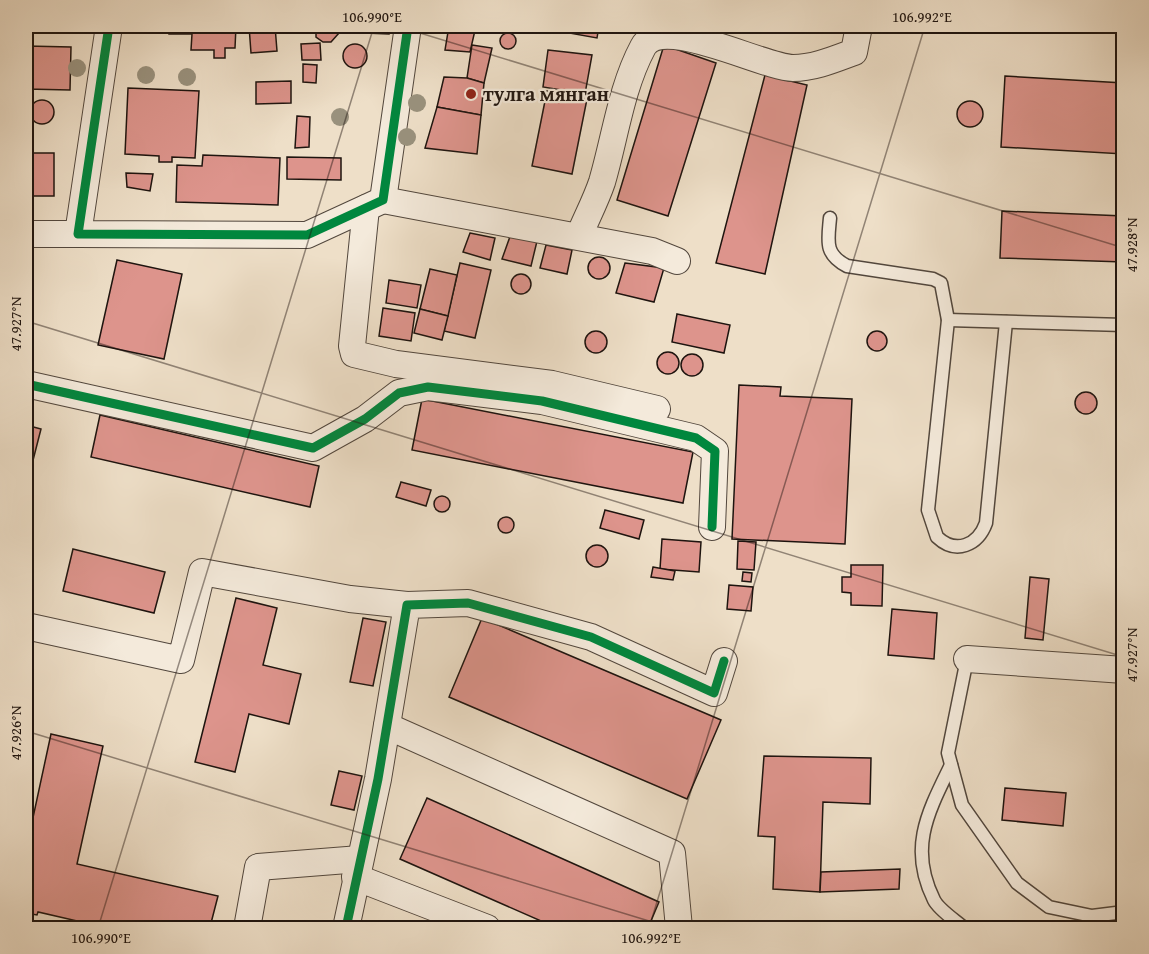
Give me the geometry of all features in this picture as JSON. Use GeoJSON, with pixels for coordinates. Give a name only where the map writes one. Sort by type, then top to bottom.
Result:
{"type":"FeatureCollection","features":[{"type":"Feature","properties":{"kind":"street"},"geometry":{"type":"LineString","coordinates":[[78,234],[109,26]]}},
{"type":"Feature","properties":{"kind":"street"},"geometry":{"type":"LineString","coordinates":[[408,26],[375,204],[352,346],[354,354],[396,364],[552,384],[657,408]]}},
{"type":"Feature","properties":{"kind":"street"},"geometry":{"type":"LineString","coordinates":[[579,236],[601,185],[634,68],[644,44],[663,34],[685,36],[759,60],[793,68],[824,63],[854,52],[859,26]]}},
{"type":"Feature","properties":{"kind":"street"},"geometry":{"type":"LineString","coordinates":[[26,234],[308,235],[375,204],[579,236],[652,251],[677,261]]}},
{"type":"Feature","properties":{"kind":"street"},"geometry":{"type":"LineString","coordinates":[[26,384],[313,448],[365,419],[399,393],[418,389],[428,387],[542,401],[696,438],[715,451],[712,526]]}},
{"type":"Feature","properties":{"kind":"street"},"geometry":{"type":"LineString","coordinates":[[26,626],[181,660],[201,572],[350,599],[407,605],[468,603],[591,637],[714,693],[724,661]]}},
{"type":"Feature","properties":{"kind":"street"},"geometry":{"type":"LineString","coordinates":[[346,928],[387,726],[407,605]]}},
{"type":"Feature","properties":{"kind":"street"},"geometry":{"type":"LineString","coordinates":[[967,659],[1124,670]]}},
{"type":"Feature","properties":{"kind":"street"},"geometry":{"type":"LineString","coordinates":[[387,726],[672,853],[679,928]]}},
{"type":"Feature","properties":{"kind":"street"},"geometry":{"type":"LineString","coordinates":[[248,928],[258,867],[357,868],[487,928]]}},
{"type":"Feature","properties":{"kind":"lane"},"geometry":{"type":"LineString","coordinates":[[830,218],[830,250],[835,259],[847,266],[933,279],[941,283],[948,320],[928,510],[938,537],[954,547],[965,546],[975,540],[982,533],[986,523],[1006,322]]}},
{"type":"Feature","properties":{"kind":"lane"},"geometry":{"type":"LineString","coordinates":[[948,320],[1124,325]]}},
{"type":"Feature","properties":{"kind":"lane"},"geometry":{"type":"LineString","coordinates":[[967,659],[948,753],[962,805],[1017,883],[1049,907],[1092,916],[1124,912]]}},
{"type":"Feature","properties":{"kind":"lane"},"geometry":{"type":"LineString","coordinates":[[951,765],[927,814],[919,853],[934,902],[964,928]]}},
{"type":"Feature","properties":{"kind":"building"},"geometry":{"type":"Polygon","coordinates":[[[169,26],[236,26],[235,48],[225,48],[225,58],[214,58],[214,50],[191,50],[192,34],[169,34],[169,26]]]}},
{"type":"Feature","properties":{"kind":"building"},"geometry":{"type":"Polygon","coordinates":[[[249,26],[275,26],[277,51],[251,53],[249,26]]]}},
{"type":"Feature","properties":{"kind":"building"},"geometry":{"type":"Polygon","coordinates":[[[316,26],[338,26],[339,33],[331,42],[323,42],[316,37],[316,26]]]}},
{"type":"Feature","properties":{"kind":"building"},"geometry":{"type":"Polygon","coordinates":[[[342,26],[389,26],[389,34],[341,32],[342,26]]]}},
{"type":"Feature","properties":{"kind":"building"},"geometry":{"type":"Polygon","coordinates":[[[449,26],[476,26],[470,52],[445,50],[449,26]]]}},
{"type":"Feature","properties":{"kind":"building"},"geometry":{"type":"Polygon","coordinates":[[[570,26],[599,26],[597,38],[569,33],[570,26]]]}},
{"type":"Feature","properties":{"kind":"building"},"geometry":{"type":"Polygon","coordinates":[[[505,33],[511,33],[516,41],[514,47],[505,49],[500,44],[500,38],[505,33]]]}},
{"type":"Feature","properties":{"kind":"building"},"geometry":{"type":"Polygon","coordinates":[[[320,43],[321,60],[302,60],[301,44],[320,43]]]}},
{"type":"Feature","properties":{"kind":"building"},"geometry":{"type":"Polygon","coordinates":[[[355,44],[364,47],[367,56],[364,65],[355,68],[346,65],[343,56],[346,47],[355,44]]]}},
{"type":"Feature","properties":{"kind":"building"},"geometry":{"type":"Polygon","coordinates":[[[472,45],[492,48],[484,83],[467,78],[472,45]]]}},
{"type":"Feature","properties":{"kind":"building"},"geometry":{"type":"Polygon","coordinates":[[[664,45],[716,63],[668,216],[617,200],[664,45]]]}},
{"type":"Feature","properties":{"kind":"building"},"geometry":{"type":"Polygon","coordinates":[[[26,46],[71,47],[70,90],[26,89],[26,46]]]}},
{"type":"Feature","properties":{"kind":"building"},"geometry":{"type":"Polygon","coordinates":[[[548,50],[592,55],[585,94],[543,87],[548,50]]]}},
{"type":"Feature","properties":{"kind":"building"},"geometry":{"type":"Polygon","coordinates":[[[303,64],[317,65],[316,83],[303,82],[303,64]]]}},
{"type":"Feature","properties":{"kind":"building"},"geometry":{"type":"Polygon","coordinates":[[[765,75],[807,85],[765,274],[716,263],[765,75]]]}},
{"type":"Feature","properties":{"kind":"building"},"geometry":{"type":"Polygon","coordinates":[[[1005,76],[1124,83],[1124,154],[1001,147],[1005,76]]]}},
{"type":"Feature","properties":{"kind":"building"},"geometry":{"type":"Polygon","coordinates":[[[444,77],[467,78],[484,83],[481,115],[437,107],[444,77]]]}},
{"type":"Feature","properties":{"kind":"building"},"geometry":{"type":"Polygon","coordinates":[[[291,81],[291,103],[256,104],[256,82],[291,81]]]}},
{"type":"Feature","properties":{"kind":"building"},"geometry":{"type":"Polygon","coordinates":[[[128,88],[199,91],[195,158],[172,157],[172,162],[159,162],[159,156],[125,154],[128,88]]]}},
{"type":"Feature","properties":{"kind":"building"},"geometry":{"type":"Polygon","coordinates":[[[547,91],[587,99],[572,174],[532,166],[547,91]]]}},
{"type":"Feature","properties":{"kind":"building"},"geometry":{"type":"Polygon","coordinates":[[[42,100],[51,103],[54,112],[51,121],[42,124],[33,121],[30,112],[33,103],[42,100]]]}},
{"type":"Feature","properties":{"kind":"building"},"geometry":{"type":"Polygon","coordinates":[[[970,101],[979,105],[983,114],[979,123],[970,127],[961,123],[957,114],[961,105],[970,101]]]}},
{"type":"Feature","properties":{"kind":"building"},"geometry":{"type":"Polygon","coordinates":[[[437,107],[481,115],[477,154],[425,148],[437,107]]]}},
{"type":"Feature","properties":{"kind":"building"},"geometry":{"type":"Polygon","coordinates":[[[297,116],[310,117],[309,147],[295,148],[297,116]]]}},
{"type":"Feature","properties":{"kind":"building"},"geometry":{"type":"Polygon","coordinates":[[[26,153],[54,153],[54,196],[26,196],[26,153]]]}},
{"type":"Feature","properties":{"kind":"building"},"geometry":{"type":"Polygon","coordinates":[[[203,155],[280,158],[278,205],[176,202],[177,165],[202,166],[203,155]]]}},
{"type":"Feature","properties":{"kind":"building"},"geometry":{"type":"Polygon","coordinates":[[[287,157],[341,158],[341,180],[287,179],[287,157]]]}},
{"type":"Feature","properties":{"kind":"building"},"geometry":{"type":"Polygon","coordinates":[[[126,173],[153,174],[150,191],[127,187],[126,173]]]}},
{"type":"Feature","properties":{"kind":"building"},"geometry":{"type":"Polygon","coordinates":[[[1002,211],[1124,216],[1124,262],[1000,258],[1002,211]]]}},
{"type":"Feature","properties":{"kind":"building"},"geometry":{"type":"Polygon","coordinates":[[[512,231],[538,237],[531,266],[502,259],[512,231]]]}},
{"type":"Feature","properties":{"kind":"building"},"geometry":{"type":"Polygon","coordinates":[[[470,233],[495,238],[490,260],[463,252],[470,233]]]}},
{"type":"Feature","properties":{"kind":"building"},"geometry":{"type":"Polygon","coordinates":[[[546,245],[572,250],[567,274],[540,268],[546,245]]]}},
{"type":"Feature","properties":{"kind":"building"},"geometry":{"type":"Polygon","coordinates":[[[599,257],[607,260],[610,268],[607,276],[599,279],[591,276],[588,268],[591,260],[599,257]]]}},
{"type":"Feature","properties":{"kind":"building"},"geometry":{"type":"Polygon","coordinates":[[[117,260],[182,274],[164,359],[98,345],[117,260]]]}},
{"type":"Feature","properties":{"kind":"building"},"geometry":{"type":"Polygon","coordinates":[[[460,263],[491,270],[475,338],[444,331],[460,263]]]}},
{"type":"Feature","properties":{"kind":"building"},"geometry":{"type":"Polygon","coordinates":[[[625,263],[664,268],[654,302],[616,293],[625,263]]]}},
{"type":"Feature","properties":{"kind":"building"},"geometry":{"type":"Polygon","coordinates":[[[430,269],[457,275],[448,316],[420,309],[430,269]]]}},
{"type":"Feature","properties":{"kind":"building"},"geometry":{"type":"Polygon","coordinates":[[[521,274],[528,277],[531,284],[528,291],[521,294],[514,291],[511,284],[514,277],[521,274]]]}},
{"type":"Feature","properties":{"kind":"building"},"geometry":{"type":"Polygon","coordinates":[[[389,280],[421,285],[417,308],[386,303],[389,280]]]}},
{"type":"Feature","properties":{"kind":"building"},"geometry":{"type":"Polygon","coordinates":[[[383,308],[415,313],[411,341],[379,336],[383,308]]]}},
{"type":"Feature","properties":{"kind":"building"},"geometry":{"type":"Polygon","coordinates":[[[420,309],[448,316],[442,340],[414,333],[420,309]]]}},
{"type":"Feature","properties":{"kind":"building"},"geometry":{"type":"Polygon","coordinates":[[[677,314],[730,325],[724,353],[672,342],[677,314]]]}},
{"type":"Feature","properties":{"kind":"building"},"geometry":{"type":"Polygon","coordinates":[[[596,331],[604,334],[607,342],[604,350],[596,353],[588,350],[585,342],[588,334],[596,331]]]}},
{"type":"Feature","properties":{"kind":"building"},"geometry":{"type":"Polygon","coordinates":[[[877,331],[884,334],[887,341],[884,348],[877,351],[870,348],[867,341],[870,334],[877,331]]]}},
{"type":"Feature","properties":{"kind":"building"},"geometry":{"type":"Polygon","coordinates":[[[668,352],[676,355],[679,363],[676,371],[668,374],[660,371],[657,363],[660,355],[668,352]]]}},
{"type":"Feature","properties":{"kind":"building"},"geometry":{"type":"Polygon","coordinates":[[[692,354],[700,357],[703,365],[700,373],[692,376],[684,373],[681,365],[684,357],[692,354]]]}},
{"type":"Feature","properties":{"kind":"building"},"geometry":{"type":"Polygon","coordinates":[[[739,385],[781,387],[780,396],[852,399],[845,544],[732,539],[739,385]]]}},
{"type":"Feature","properties":{"kind":"building"},"geometry":{"type":"Polygon","coordinates":[[[1086,392],[1094,395],[1097,403],[1094,411],[1086,414],[1078,411],[1075,403],[1078,395],[1086,392]]]}},
{"type":"Feature","properties":{"kind":"building"},"geometry":{"type":"Polygon","coordinates":[[[422,399],[693,452],[683,503],[412,450],[422,399]]]}},
{"type":"Feature","properties":{"kind":"building"},"geometry":{"type":"Polygon","coordinates":[[[100,415],[319,466],[310,507],[91,457],[100,415]]]}},
{"type":"Feature","properties":{"kind":"building"},"geometry":{"type":"Polygon","coordinates":[[[26,425],[41,429],[30,472],[26,471],[26,425]]]}},
{"type":"Feature","properties":{"kind":"building"},"geometry":{"type":"Polygon","coordinates":[[[401,482],[431,490],[426,506],[396,497],[401,482]]]}},
{"type":"Feature","properties":{"kind":"building"},"geometry":{"type":"Polygon","coordinates":[[[439,496],[445,496],[450,504],[448,510],[439,512],[434,507],[434,501],[439,496]]]}},
{"type":"Feature","properties":{"kind":"building"},"geometry":{"type":"Polygon","coordinates":[[[605,510],[644,520],[639,539],[600,528],[605,510]]]}},
{"type":"Feature","properties":{"kind":"building"},"geometry":{"type":"Polygon","coordinates":[[[503,517],[509,517],[514,525],[512,531],[503,533],[498,528],[498,522],[503,517]]]}},
{"type":"Feature","properties":{"kind":"building"},"geometry":{"type":"Polygon","coordinates":[[[662,539],[701,542],[699,572],[660,569],[662,539]]]}},
{"type":"Feature","properties":{"kind":"building"},"geometry":{"type":"Polygon","coordinates":[[[738,541],[756,542],[754,570],[737,569],[738,541]]]}},
{"type":"Feature","properties":{"kind":"building"},"geometry":{"type":"Polygon","coordinates":[[[597,545],[605,548],[608,556],[605,564],[597,567],[589,564],[586,556],[589,548],[597,545]]]}},
{"type":"Feature","properties":{"kind":"building"},"geometry":{"type":"Polygon","coordinates":[[[73,549],[165,572],[154,613],[63,591],[73,549]]]}},
{"type":"Feature","properties":{"kind":"building"},"geometry":{"type":"Polygon","coordinates":[[[851,565],[883,565],[882,606],[851,605],[851,593],[842,592],[842,577],[851,577],[851,565]]]}},
{"type":"Feature","properties":{"kind":"building"},"geometry":{"type":"Polygon","coordinates":[[[653,567],[675,571],[673,580],[651,577],[653,567]]]}},
{"type":"Feature","properties":{"kind":"building"},"geometry":{"type":"Polygon","coordinates":[[[743,572],[752,573],[751,582],[742,581],[743,572]]]}},
{"type":"Feature","properties":{"kind":"building"},"geometry":{"type":"Polygon","coordinates":[[[1030,577],[1049,579],[1043,640],[1025,638],[1030,577]]]}},
{"type":"Feature","properties":{"kind":"building"},"geometry":{"type":"Polygon","coordinates":[[[729,585],[753,587],[751,611],[727,609],[729,585]]]}},
{"type":"Feature","properties":{"kind":"building"},"geometry":{"type":"Polygon","coordinates":[[[236,598],[277,608],[263,665],[301,674],[289,724],[249,714],[235,772],[195,762],[236,598]]]}},
{"type":"Feature","properties":{"kind":"building"},"geometry":{"type":"Polygon","coordinates":[[[892,609],[937,613],[934,659],[888,655],[892,609]]]}},
{"type":"Feature","properties":{"kind":"building"},"geometry":{"type":"Polygon","coordinates":[[[363,618],[386,622],[373,686],[350,682],[363,618]]]}},
{"type":"Feature","properties":{"kind":"building"},"geometry":{"type":"Polygon","coordinates":[[[482,618],[721,720],[687,799],[449,697],[482,618]]]}},
{"type":"Feature","properties":{"kind":"building"},"geometry":{"type":"Polygon","coordinates":[[[51,734],[103,746],[77,864],[218,896],[210,927],[217,928],[85,928],[86,923],[38,912],[37,915],[26,913],[26,850],[51,734]]]}},
{"type":"Feature","properties":{"kind":"building"},"geometry":{"type":"Polygon","coordinates":[[[764,756],[871,758],[870,804],[823,802],[820,892],[773,889],[775,837],[758,836],[764,756]]]}},
{"type":"Feature","properties":{"kind":"building"},"geometry":{"type":"Polygon","coordinates":[[[339,771],[362,776],[354,810],[331,805],[339,771]]]}},
{"type":"Feature","properties":{"kind":"building"},"geometry":{"type":"Polygon","coordinates":[[[1005,788],[1066,793],[1063,826],[1002,820],[1005,788]]]}},
{"type":"Feature","properties":{"kind":"building"},"geometry":{"type":"Polygon","coordinates":[[[427,798],[659,902],[648,928],[557,928],[400,859],[427,798]]]}},
{"type":"Feature","properties":{"kind":"building"},"geometry":{"type":"Polygon","coordinates":[[[900,869],[899,889],[820,892],[821,872],[900,869]]]}},
{"type":"Feature","properties":{"kind":"cycle path"},"geometry":{"type":"LineString","coordinates":[[109,26],[78,234],[307,235],[383,200],[408,26]]}},
{"type":"Feature","properties":{"kind":"cycle path"},"geometry":{"type":"LineString","coordinates":[[26,384],[313,448],[365,419],[399,393],[428,387],[542,401],[696,438],[715,451],[712,527]]}},
{"type":"Feature","properties":{"kind":"cycle path"},"geometry":{"type":"LineString","coordinates":[[346,928],[378,779],[407,605],[468,603],[591,637],[714,693],[724,661]]}},
{"type":"Feature","properties":{"kind":"place","name":"тулга мянган"},"geometry":{"type":"Point","coordinates":[471,94]}}]}
